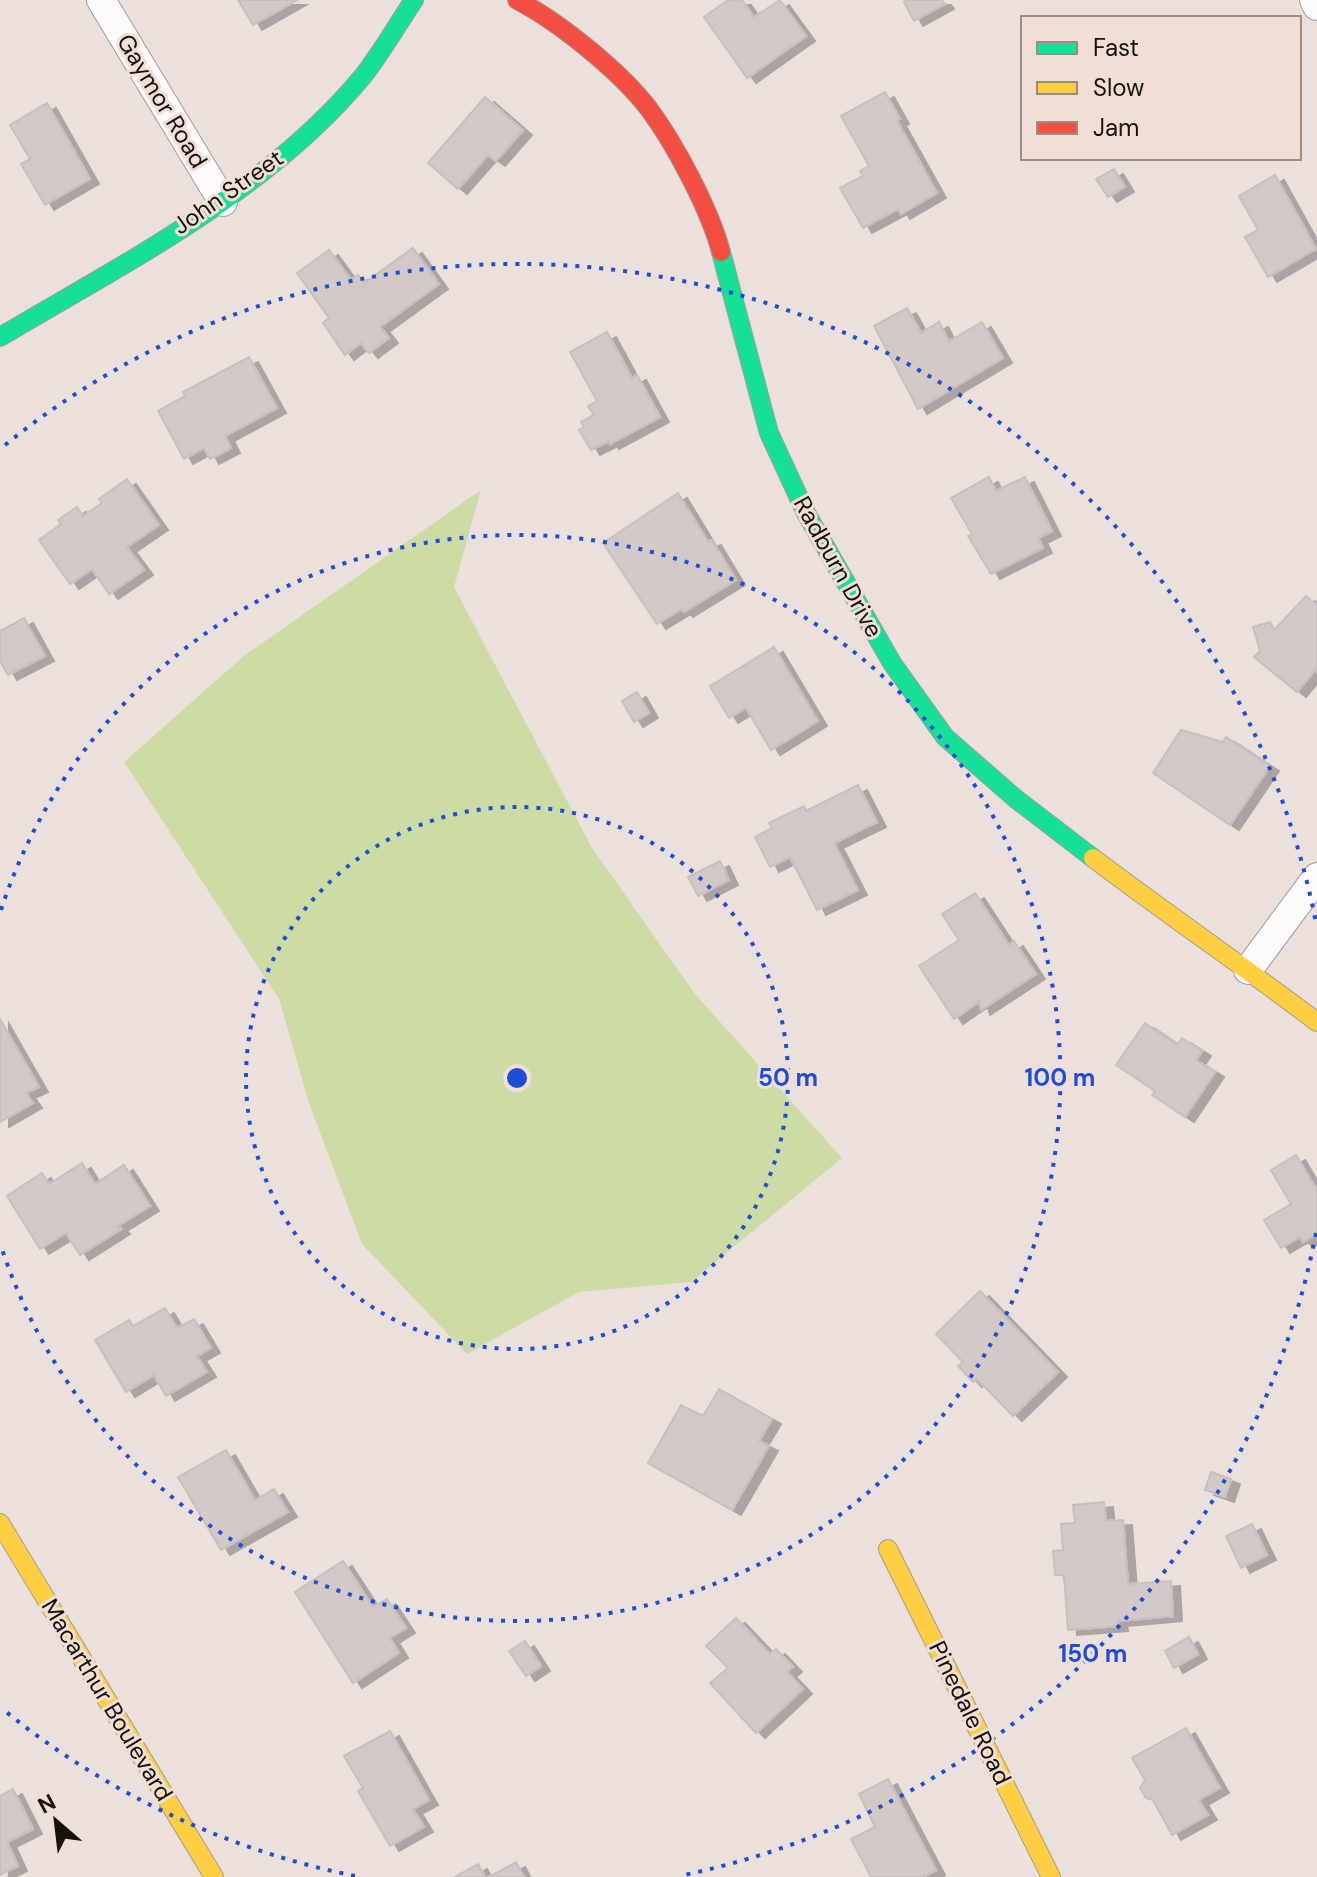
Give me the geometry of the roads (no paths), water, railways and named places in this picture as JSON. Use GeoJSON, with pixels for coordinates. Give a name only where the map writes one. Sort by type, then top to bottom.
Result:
{"type":"FeatureCollection","features":[{"type":"Feature","properties":{"kind":"street","name":"Gaymor Road"},"geometry":{"type":"LineString","coordinates":[[101,0],[223,202]]}},
{"type":"Feature","properties":{"kind":"street","name":"John Street"},"geometry":{"type":"LineString","coordinates":[[0,337],[223,202],[297,143],[357,84],[414,0]]}},
{"type":"Feature","properties":{"kind":"street","name":"Radburn Drive"},"geometry":{"type":"LineString","coordinates":[[517,0],[602,61],[649,109],[686,170],[718,242],[769,433],[806,513],[892,663],[945,737],[1064,836],[1183,927],[1248,970],[1317,1022]]}},
{"type":"Feature","properties":{"kind":"street"},"geometry":{"type":"LineString","coordinates":[[1314,0],[1317,6]]}},
{"type":"Feature","properties":{"kind":"street"},"geometry":{"type":"LineString","coordinates":[[1248,970],[1317,877]]}},
{"type":"Feature","properties":{"kind":"street","name":"Macarthur Boulevard"},"geometry":{"type":"LineString","coordinates":[[0,1523],[214,1877]]}},
{"type":"Feature","properties":{"kind":"street","name":"Pinedale Road"},"geometry":{"type":"LineString","coordinates":[[888,1549],[1051,1877]]}}]}
